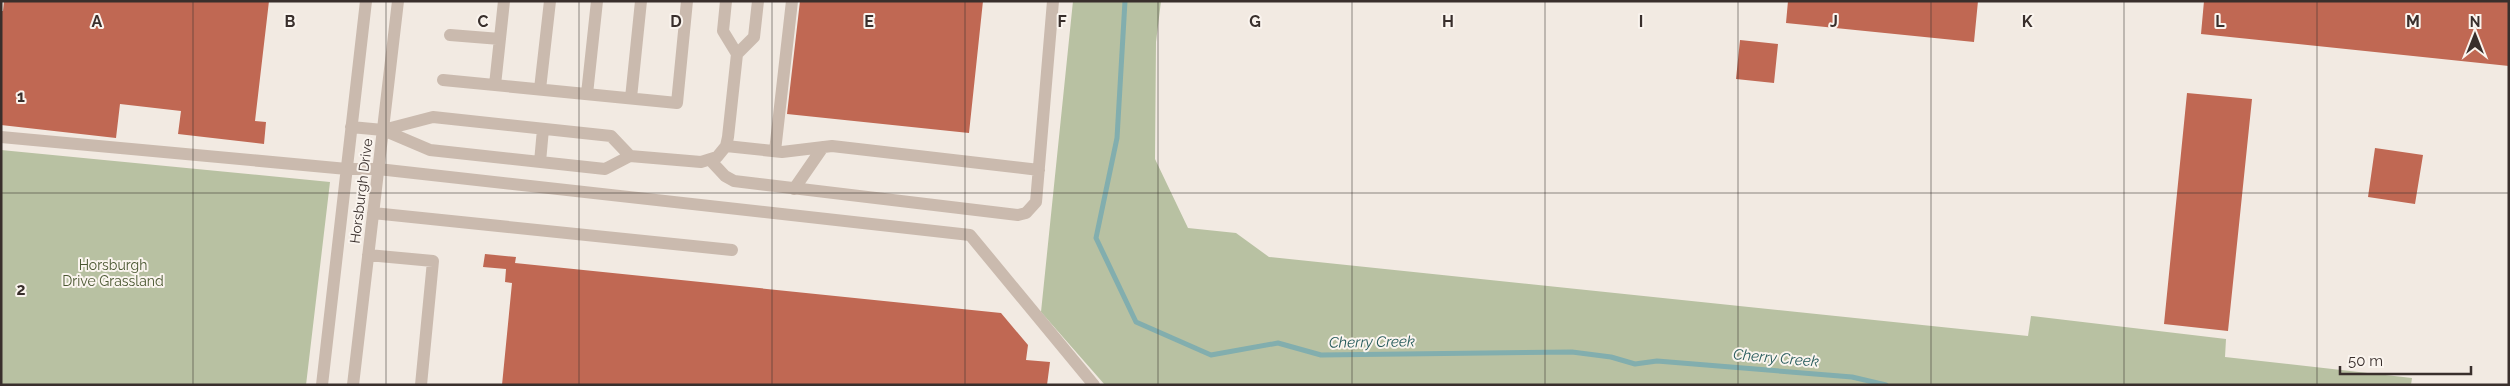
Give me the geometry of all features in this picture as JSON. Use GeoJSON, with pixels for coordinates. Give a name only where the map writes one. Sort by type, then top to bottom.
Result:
{"type":"FeatureCollection","features":[{"type":"Feature","properties":{"kind":"street","name":"Horsburgh Drive"},"geometry":{"type":"LineString","coordinates":[[322,385],[366,1]]}},
{"type":"Feature","properties":{"kind":"street","name":"Horsburgh Drive"},"geometry":{"type":"LineString","coordinates":[[353,385],[398,1]]}},
{"type":"Feature","properties":{"kind":"street"},"geometry":{"type":"LineString","coordinates":[[495,85],[504,1]]}},
{"type":"Feature","properties":{"kind":"street"},"geometry":{"type":"LineString","coordinates":[[540,89],[550,1]]}},
{"type":"Feature","properties":{"kind":"street"},"geometry":{"type":"LineString","coordinates":[[587,94],[597,1]]}},
{"type":"Feature","properties":{"kind":"street"},"geometry":{"type":"LineString","coordinates":[[632,98],[641,1]]}},
{"type":"Feature","properties":{"kind":"street"},"geometry":{"type":"LineString","coordinates":[[443,80],[677,103],[688,1]]}},
{"type":"Feature","properties":{"kind":"street"},"geometry":{"type":"LineString","coordinates":[[352,127],[383,130],[430,150],[605,169],[630,156],[700,162],[711,161],[726,146],[737,54],[723,31],[726,1]]}},
{"type":"Feature","properties":{"kind":"street"},"geometry":{"type":"LineString","coordinates":[[737,54],[754,37],[758,1]]}},
{"type":"Feature","properties":{"kind":"street"},"geometry":{"type":"LineString","coordinates":[[775,151],[792,1]]}},
{"type":"Feature","properties":{"kind":"street"},"geometry":{"type":"LineString","coordinates":[[711,161],[724,176],[734,181],[1018,215],[1026,213],[1036,202],[1053,1]]}},
{"type":"Feature","properties":{"kind":"street"},"geometry":{"type":"LineString","coordinates":[[450,35],[500,40]]}},
{"type":"Feature","properties":{"kind":"street"},"geometry":{"type":"LineString","coordinates":[[383,130],[433,117],[611,136],[630,156]]}},
{"type":"Feature","properties":{"kind":"street"},"geometry":{"type":"LineString","coordinates":[[540,162],[543,129]]}},
{"type":"Feature","properties":{"kind":"street"},"geometry":{"type":"LineString","coordinates":[[1,137],[347,168],[378,169],[970,235],[1094,385]]}},
{"type":"Feature","properties":{"kind":"street"},"geometry":{"type":"LineString","coordinates":[[726,146],[775,151],[823,147],[1039,170]]}},
{"type":"Feature","properties":{"kind":"street"},"geometry":{"type":"LineString","coordinates":[[794,189],[823,147]]}},
{"type":"Feature","properties":{"kind":"street"},"geometry":{"type":"LineString","coordinates":[[373,213],[732,250]]}},
{"type":"Feature","properties":{"kind":"street"},"geometry":{"type":"LineString","coordinates":[[368,255],[433,261],[421,385]]}},
{"type":"Feature","properties":{"kind":"green space"},"geometry":{"type":"Polygon","coordinates":[[[1073,1],[1161,1],[1156,42],[1155,159],[1188,228],[1236,233],[1269,257],[2028,336],[2031,316],[2226,339],[2225,357],[2412,378],[2411,385],[1105,385],[1041,312],[1073,1]]]}},
{"type":"Feature","properties":{"kind":"green space","name":"Horsburgh Drive Grassland"},"geometry":{"type":"Polygon","coordinates":[[[1,150],[330,182],[306,385],[1,385],[1,150]]]}},
{"type":"Feature","properties":{"kind":"building"},"geometry":{"type":"Polygon","coordinates":[[[4,1],[269,1],[255,121],[266,122],[264,144],[178,134],[181,111],[120,104],[116,138],[1,125],[1,11],[3,11],[4,1]]]}},
{"type":"Feature","properties":{"kind":"building"},"geometry":{"type":"Polygon","coordinates":[[[800,1],[983,1],[969,133],[787,114],[800,1]]]}},
{"type":"Feature","properties":{"kind":"building"},"geometry":{"type":"Polygon","coordinates":[[[1788,1],[1978,1],[1974,42],[1786,23],[1788,1]]]}},
{"type":"Feature","properties":{"kind":"building"},"geometry":{"type":"Polygon","coordinates":[[[2204,1],[2509,1],[2509,66],[2201,34],[2204,1]]]}},
{"type":"Feature","properties":{"kind":"building"},"geometry":{"type":"Polygon","coordinates":[[[1740,40],[1778,44],[1774,83],[1736,79],[1740,40]]]}},
{"type":"Feature","properties":{"kind":"building"},"geometry":{"type":"Polygon","coordinates":[[[2187,93],[2252,99],[2228,331],[2164,324],[2187,93]]]}},
{"type":"Feature","properties":{"kind":"building"},"geometry":{"type":"Polygon","coordinates":[[[2375,148],[2423,155],[2415,204],[2368,197],[2375,148]]]}},
{"type":"Feature","properties":{"kind":"building"},"geometry":{"type":"Polygon","coordinates":[[[485,254],[516,257],[515,263],[1001,313],[1028,345],[1026,360],[1050,362],[1047,385],[502,385],[512,283],[505,282],[506,269],[483,267],[485,254]]]}},
{"type":"Feature","properties":{"kind":"waterway","name":"Cherry Creek"},"geometry":{"type":"LineString","coordinates":[[1125,1],[1117,138],[1096,238],[1136,322],[1211,355],[1278,343],[1321,355],[1572,352],[1611,357],[1635,364],[1657,361],[1852,377],[1886,385]]}}]}
